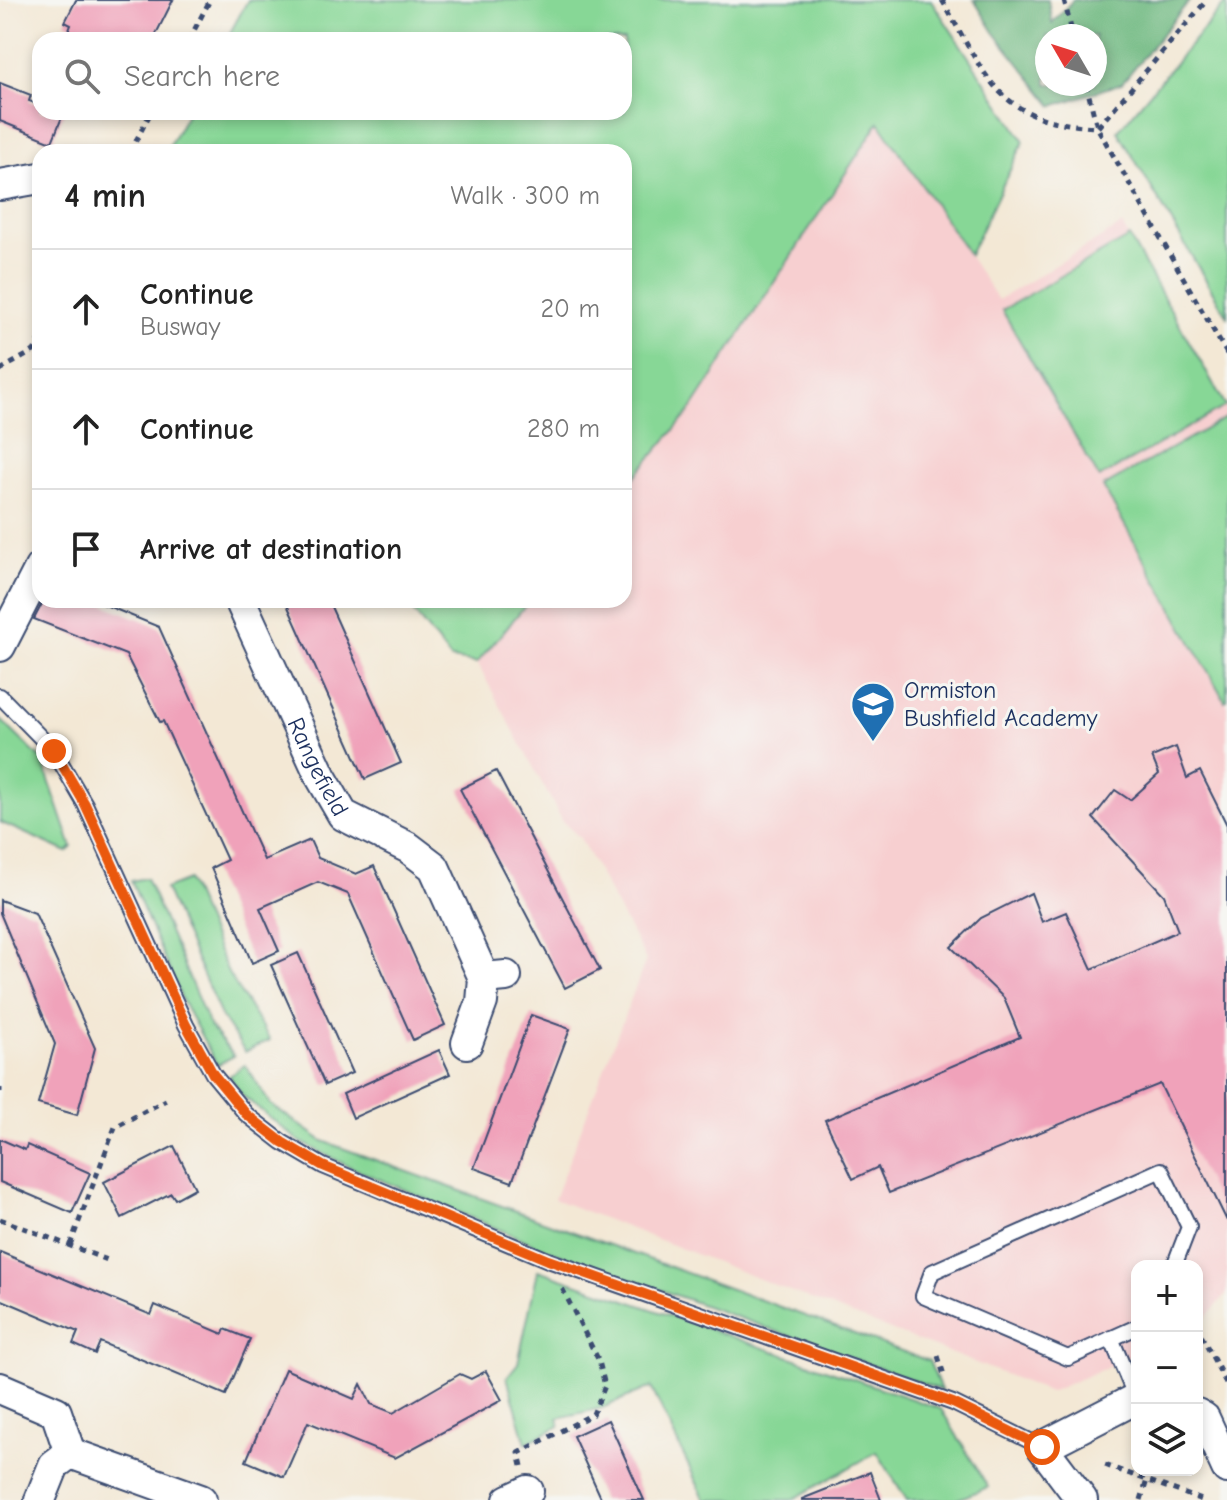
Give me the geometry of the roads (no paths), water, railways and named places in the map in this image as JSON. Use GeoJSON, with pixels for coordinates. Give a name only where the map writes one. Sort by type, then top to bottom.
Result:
{"type":"FeatureCollection","features":[{"type":"Feature","properties":{"kind":"street"},"geometry":{"type":"LineString","coordinates":[[0,185],[32,179]]}},
{"type":"Feature","properties":{"kind":"street"},"geometry":{"type":"LineString","coordinates":[[0,646],[32,584]]}},
{"type":"Feature","properties":{"kind":"street","name":"Rangefield"},"geometry":{"type":"LineString","coordinates":[[244,608],[321,777],[343,815],[409,848],[434,867],[495,977],[467,1043]]}},
{"type":"Feature","properties":{"kind":"street"},"geometry":{"type":"LineString","coordinates":[[0,1388],[56,1412],[70,1453]]}},
{"type":"Feature","properties":{"kind":"street"},"geometry":{"type":"LineString","coordinates":[[1082,1500],[1042,1447],[1131,1401]]}},
{"type":"Feature","properties":{"kind":"street"},"geometry":{"type":"LineString","coordinates":[[1203,1417],[1227,1468]]}},
{"type":"Feature","properties":{"kind":"street"},"geometry":{"type":"LineString","coordinates":[[40,1500],[54,1465],[70,1453]]}},
{"type":"Feature","properties":{"kind":"street"},"geometry":{"type":"LineString","coordinates":[[70,1453],[201,1500]]}},
{"type":"Feature","properties":{"kind":"lane"},"geometry":{"type":"LineString","coordinates":[[0,696],[54,751],[85,804],[186,1025],[213,1074],[246,1114],[282,1142],[323,1166],[548,1260],[953,1403],[1042,1447]]}},
{"type":"Feature","properties":{"kind":"lane"},"geometry":{"type":"LineString","coordinates":[[1131,1330],[1068,1358],[923,1296],[932,1272],[1161,1170],[1189,1227],[1176,1260]]}},
{"type":"Feature","properties":{"kind":"lane"},"geometry":{"type":"LineString","coordinates":[[1111,1338],[1131,1384]]}},
{"type":"Feature","properties":{"kind":"place","name":"Ormiston Bushfield Academy"},"geometry":{"type":"Point","coordinates":[873,743]}}]}
